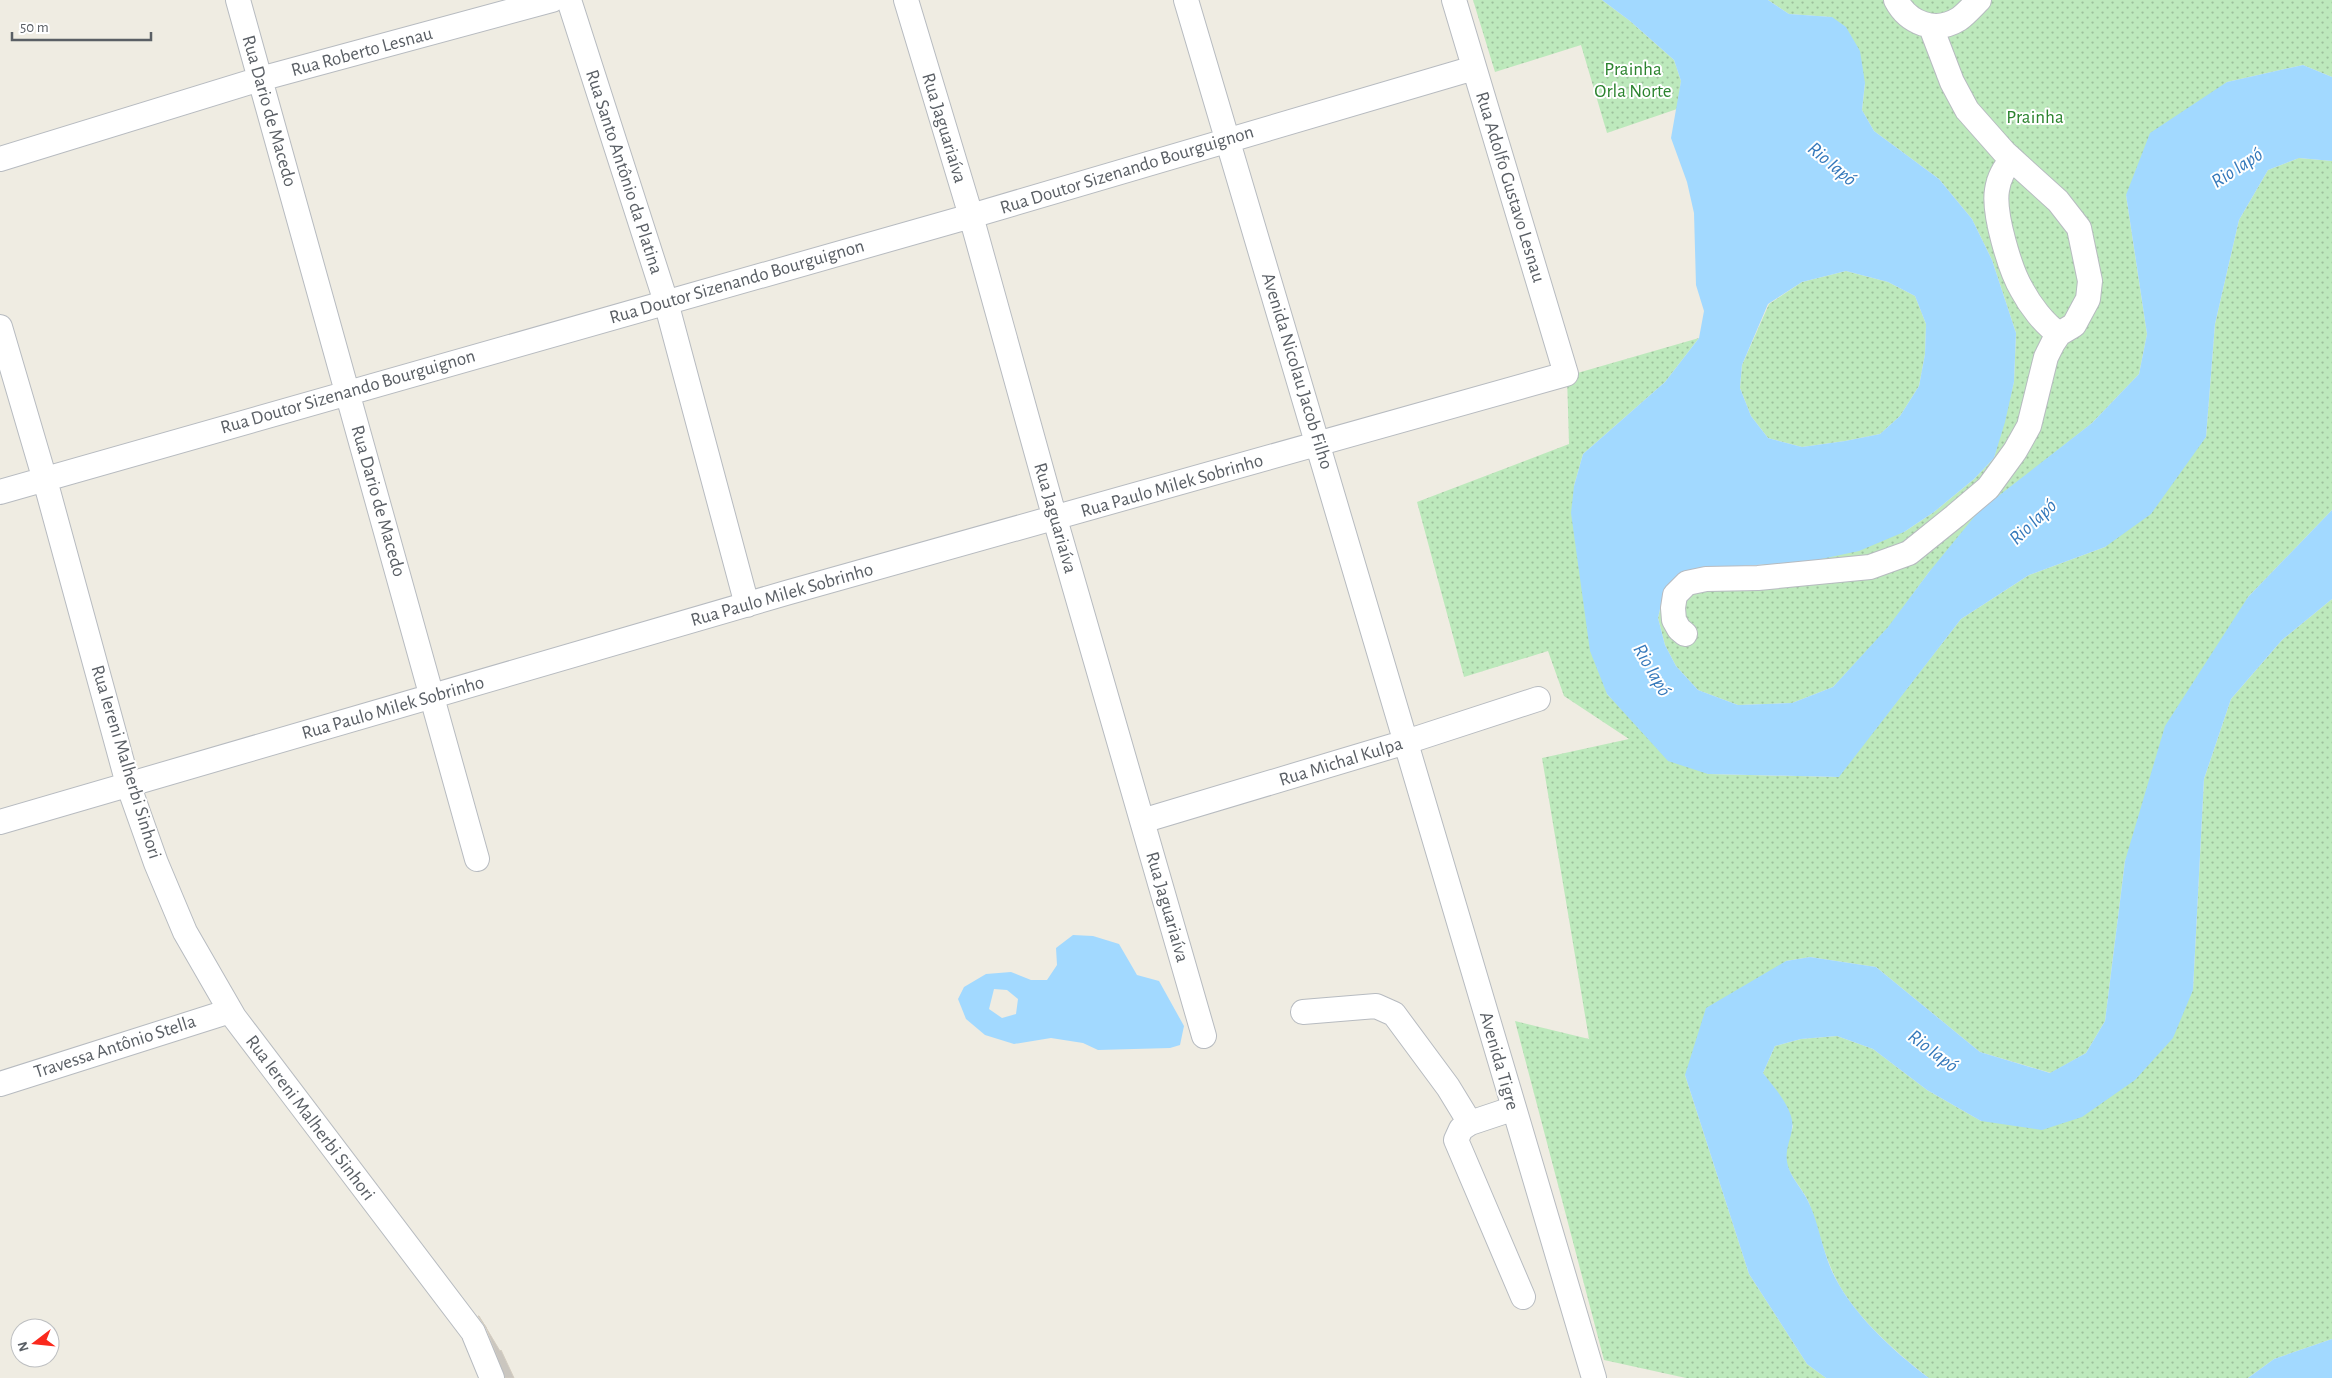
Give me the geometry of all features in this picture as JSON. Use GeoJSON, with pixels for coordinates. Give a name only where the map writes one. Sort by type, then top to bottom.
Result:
{"type":"FeatureCollection","features":[{"type":"Feature","properties":{"kind":"street","name":"Rua Dario de Macedo"},"geometry":{"type":"LineString","coordinates":[[238,0],[477,859]]}},
{"type":"Feature","properties":{"kind":"street","name":"Rua Roberto Lesnau"},"geometry":{"type":"LineString","coordinates":[[0,160],[260,80],[552,0]]}},
{"type":"Feature","properties":{"kind":"street","name":"Rua Santo Antônio da Platina"},"geometry":{"type":"LineString","coordinates":[[569,0],[666,302],[747,605]]}},
{"type":"Feature","properties":{"kind":"street","name":"Rua Jaguariaíva"},"geometry":{"type":"LineString","coordinates":[[906,0],[971,216],[1055,519],[1204,1036]]}},
{"type":"Feature","properties":{"kind":"street","name":"Avenida Nicolau Jacob Filho"},"geometry":{"type":"LineString","coordinates":[[1186,0],[1406,742]]}},
{"type":"Feature","properties":{"kind":"street","name":"Rua Adolfo Gustavo Lesnau"},"geometry":{"type":"LineString","coordinates":[[1454,0],[1566,374]]}},
{"type":"Feature","properties":{"kind":"street"},"geometry":{"type":"LineString","coordinates":[[1896,0],[1899,6],[1917,23],[1931,27],[1958,19],[1979,0]]}},
{"type":"Feature","properties":{"kind":"street"},"geometry":{"type":"LineString","coordinates":[[1685,634],[1679,629],[1674,620],[1673,608],[1675,595],[1687,583],[1706,579],[1758,578],[1870,567],[1909,553],[1955,516],[1988,488],[2015,451],[2029,426],[2046,357],[2059,334],[2074,324],[2088,299],[2090,281],[2079,228],[2045,189],[2012,160],[1967,110],[1943,60],[1931,27]]}},
{"type":"Feature","properties":{"kind":"street","name":"Rua Doutor Sizenando Bourguignon"},"geometry":{"type":"LineString","coordinates":[[0,492],[971,216],[1474,68]]}},
{"type":"Feature","properties":{"kind":"street"},"geometry":{"type":"LineString","coordinates":[[2012,160],[2001,174],[1996,192],[2000,224],[2005,244],[2022,291],[2051,329],[2059,334]]}},
{"type":"Feature","properties":{"kind":"street","name":"Rua Iereni Malherbi Sinhori"},"geometry":{"type":"LineString","coordinates":[[0,327],[45,480],[128,784],[156,863],[185,932],[230,1011],[473,1332],[492,1378]]}},
{"type":"Feature","properties":{"kind":"street","name":"Rua Paulo Milek Sobrinho"},"geometry":{"type":"LineString","coordinates":[[0,822],[747,605],[1566,374]]}},
{"type":"Feature","properties":{"kind":"street","name":"Rua Michal Kulpa"},"geometry":{"type":"LineString","coordinates":[[1142,821],[1406,742],[1538,699]]}},
{"type":"Feature","properties":{"kind":"street","name":"Avenida Tigre"},"geometry":{"type":"LineString","coordinates":[[1406,742],[1512,1109],[1594,1378]]}},
{"type":"Feature","properties":{"kind":"street"},"geometry":{"type":"LineString","coordinates":[[1303,1012],[1376,1006],[1394,1014],[1448,1087],[1470,1123]]}},
{"type":"Feature","properties":{"kind":"street","name":"Travessa Antônio Stella"},"geometry":{"type":"LineString","coordinates":[[0,1084],[230,1011]]}},
{"type":"Feature","properties":{"kind":"street"},"geometry":{"type":"LineString","coordinates":[[1512,1109],[1470,1123],[1461,1129],[1456,1140],[1523,1297]]}},
{"type":"Feature","properties":{"kind":"green space","name":"Prainha Orla Norte"},"geometry":{"type":"Polygon","coordinates":[[[1473,0],[1602,0],[1630,21],[1674,60],[1681,81],[1677,109],[1607,133],[1581,45],[1495,72],[1473,0]]]}},
{"type":"Feature","properties":{"kind":"green space","name":"Prainha"},"geometry":{"type":"Polygon","coordinates":[[[1768,0],[1892,0],[1894,4],[1967,25],[1991,0],[2332,0],[2332,77],[2303,65],[2227,82],[2126,195],[2147,334],[2139,374],[2092,423],[2038,466],[1929,572],[1889,627],[1833,687],[1792,703],[1738,705],[1698,690],[1676,666],[1665,645],[1658,618],[1662,600],[1674,585],[1904,532],[1934,512],[1974,479],[1994,458],[2014,382],[2016,333],[1992,260],[1972,219],[1939,179],[1874,131],[1862,110],[1865,83],[1832,17],[1789,14],[1768,0]]]}},
{"type":"Feature","properties":{"kind":"green space"},"geometry":{"type":"Polygon","coordinates":[[[1903,0],[1965,0],[1957,8],[1932,19],[1903,0]]]}},
{"type":"Feature","properties":{"kind":"green space"},"geometry":{"type":"Polygon","coordinates":[[[2299,158],[2332,161],[2332,510],[2248,597],[2125,861],[2105,1021],[2086,1053],[2051,1073],[1980,1052],[1876,967],[1810,957],[1786,961],[1685,1075],[1749,1274],[1807,1364],[1826,1378],[1686,1378],[1604,1360],[1515,1021],[1589,1039],[1542,758],[1629,739],[1564,696],[1548,651],[1464,677],[1417,502],[1569,444],[1567,376],[1699,338],[1665,382],[1583,454],[1574,486],[1607,694],[1636,724],[1708,774],[1838,777],[1961,619],[2029,575],[2105,547],[2206,437],[2215,324],[2239,220],[2268,170],[2299,158]]]}},
{"type":"Feature","properties":{"kind":"green space"},"geometry":{"type":"Polygon","coordinates":[[[1846,271],[1888,282],[1915,296],[1926,324],[1925,354],[1919,386],[1900,416],[1880,434],[1802,447],[1768,438],[1751,416],[1740,388],[1742,365],[1769,304],[1802,282],[1846,271]]]}},
{"type":"Feature","properties":{"kind":"green space"},"geometry":{"type":"Polygon","coordinates":[[[2332,599],[2332,1339],[2274,1359],[2248,1378],[1929,1378],[1873,1329],[1848,1299],[1831,1268],[1809,1203],[1790,1172],[1785,1159],[1785,1152],[1793,1126],[1763,1073],[1775,1046],[1801,1039],[1837,1036],[1873,1049],[1927,1090],[1981,1121],[2193,990],[2204,779],[2231,699],[2282,640],[2332,599]]]}},
{"type":"Feature","properties":{"kind":"water","name":"Rio Iapó"},"geometry":{"type":"Polygon","coordinates":[[[1602,0],[1768,0],[1789,14],[1832,17],[1846,27],[1860,51],[1865,83],[1862,110],[1874,131],[1939,179],[1972,219],[1992,260],[2016,333],[2014,382],[1994,458],[1974,479],[1934,512],[1904,532],[1859,551],[1807,562],[1740,566],[1662,600],[1658,618],[1665,645],[1676,666],[1698,690],[1738,705],[1792,703],[1833,687],[1888,627],[1929,572],[1979,511],[2092,423],[2139,374],[2147,334],[2126,195],[2150,133],[2227,82],[2303,65],[2332,77],[2332,161],[2299,158],[2268,170],[2239,220],[2215,324],[2206,437],[2151,514],[2105,547],[2029,575],[1961,619],[1839,777],[1708,774],[1668,761],[1607,694],[1590,651],[1571,513],[1574,486],[1583,454],[1665,382],[1699,338],[1704,311],[1696,285],[1694,213],[1687,182],[1671,138],[1681,81],[1674,60],[1630,21],[1602,0]],[[1846,271],[1802,282],[1768,304],[1742,365],[1740,388],[1751,416],[1768,438],[1802,447],[1845,441],[1880,434],[1900,416],[1919,386],[1925,354],[1926,324],[1915,296],[1888,282],[1846,271]]]}},
{"type":"Feature","properties":{"kind":"water","name":"Rio Iapó"},"geometry":{"type":"Polygon","coordinates":[[[2332,510],[2332,599],[2282,640],[2231,699],[2204,779],[2193,990],[2173,1038],[2135,1080],[2082,1117],[2042,1130],[1981,1121],[1927,1090],[1873,1049],[1837,1036],[1801,1039],[1775,1046],[1763,1073],[1783,1099],[1791,1114],[1792,1129],[1787,1163],[1811,1209],[1831,1269],[1849,1300],[1873,1329],[1929,1378],[1826,1378],[1807,1364],[1749,1274],[1685,1075],[1706,1008],[1786,961],[1810,957],[1876,967],[1980,1052],[2050,1073],[2086,1053],[2105,1021],[2125,861],[2165,726],[2248,597],[2332,510]]]}},
{"type":"Feature","properties":{"kind":"water"},"geometry":{"type":"Polygon","coordinates":[[[1073,935],[1093,936],[1119,944],[1137,975],[1159,981],[1184,1026],[1180,1045],[1170,1048],[1098,1050],[1083,1043],[1051,1038],[1014,1044],[985,1035],[966,1019],[958,999],[964,987],[986,974],[1011,972],[1031,980],[1047,980],[1057,965],[1056,948],[1073,935]],[[994,989],[989,1009],[1002,1018],[1016,1014],[1018,999],[1007,990],[994,989]]]}},
{"type":"Feature","properties":{"kind":"water"},"geometry":{"type":"Polygon","coordinates":[[[2332,1339],[2332,1378],[2248,1378],[2274,1359],[2332,1339]]]}},
{"type":"Feature","properties":{"kind":"building"},"geometry":{"type":"Polygon","coordinates":[[[487,1329],[501,1350],[514,1378],[505,1378],[487,1329]]]}}]}
